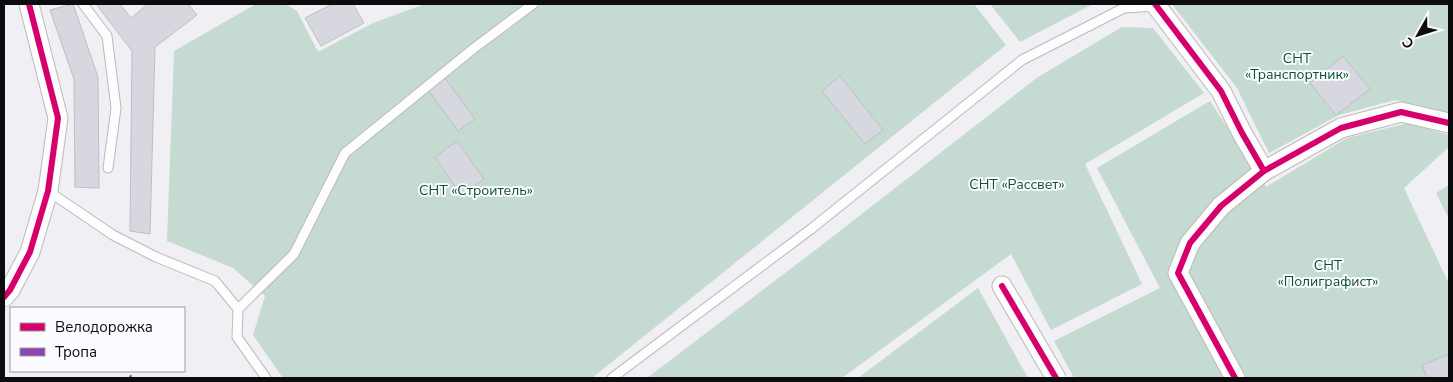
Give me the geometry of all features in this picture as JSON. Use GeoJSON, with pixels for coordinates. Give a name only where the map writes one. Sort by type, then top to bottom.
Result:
{"type":"FeatureCollection","features":[{"type":"Feature","properties":{"kind":"street"},"geometry":{"type":"LineString","coordinates":[[4,297],[10,290],[30,252],[48,191],[58,118],[32,4]]}},
{"type":"Feature","properties":{"kind":"street"},"geometry":{"type":"LineString","coordinates":[[1156,5],[1221,91],[1264,171]]}},
{"type":"Feature","properties":{"kind":"street"},"geometry":{"type":"LineString","coordinates":[[1235,378],[1178,273],[1190,243],[1221,206],[1264,171],[1341,128],[1401,112],[1449,123]]}},
{"type":"Feature","properties":{"kind":"street"},"geometry":{"type":"LineString","coordinates":[[1002,286],[1056,378]]}},
{"type":"Feature","properties":{"kind":"lane"},"geometry":{"type":"LineString","coordinates":[[83,4],[107,36],[116,108],[108,168]]}},
{"type":"Feature","properties":{"kind":"lane"},"geometry":{"type":"LineString","coordinates":[[238,308],[294,254],[345,153],[473,49],[533,4]]}},
{"type":"Feature","properties":{"kind":"lane"},"geometry":{"type":"LineString","coordinates":[[612,378],[811,228],[1022,60],[1124,8],[1156,5]]}},
{"type":"Feature","properties":{"kind":"lane"},"geometry":{"type":"LineString","coordinates":[[48,191],[113,235],[156,257],[215,281],[238,308],[237,337],[266,378]]}},
{"type":"Feature","properties":{"kind":"green space","name":"СНТ «Строитель»"},"geometry":{"type":"Polygon","coordinates":[[[256,4],[286,4],[297,11],[318,52],[373,23],[425,4],[974,4],[1006,45],[592,378],[283,378],[253,335],[265,296],[233,268],[167,241],[174,51],[256,4]]]}},
{"type":"Feature","properties":{"kind":"green space"},"geometry":{"type":"Polygon","coordinates":[[[990,4],[1093,4],[1020,42],[990,4]]]}},
{"type":"Feature","properties":{"kind":"green space","name":"СНТ «Транспортник»"},"geometry":{"type":"Polygon","coordinates":[[[1172,4],[1449,4],[1449,113],[1395,100],[1339,115],[1269,153],[1237,88],[1172,4]]]}},
{"type":"Feature","properties":{"kind":"green space","name":"СНТ «Рассвет»"},"geometry":{"type":"Polygon","coordinates":[[[1122,27],[1153,28],[1204,93],[1085,164],[1142,284],[1051,330],[1011,254],[842,378],[647,378],[1038,77],[1122,27]]]}},
{"type":"Feature","properties":{"kind":"green space","name":"СНТ «Полиграфист»"},"geometry":{"type":"Polygon","coordinates":[[[1210,101],[1266,187],[1347,138],[1408,123],[1449,135],[1449,147],[1404,188],[1449,284],[1449,378],[1074,378],[1054,341],[1160,288],[1097,168],[1210,101]]]}},
{"type":"Feature","properties":{"kind":"green space"},"geometry":{"type":"Polygon","coordinates":[[[1449,185],[1449,219],[1436,193],[1449,185]]]}},
{"type":"Feature","properties":{"kind":"green space"},"geometry":{"type":"Polygon","coordinates":[[[978,288],[1028,378],[858,378],[978,288]]]}},
{"type":"Feature","properties":{"kind":"building"},"geometry":{"type":"Polygon","coordinates":[[[73,4],[98,77],[99,188],[75,187],[74,79],[50,10],[73,4]]]}},
{"type":"Feature","properties":{"kind":"building"},"geometry":{"type":"Polygon","coordinates":[[[96,4],[120,4],[131,18],[148,4],[191,4],[189,5],[197,15],[155,47],[150,234],[130,231],[132,51],[96,4]]]}},
{"type":"Feature","properties":{"kind":"building"},"geometry":{"type":"Polygon","coordinates":[[[332,4],[353,4],[364,23],[321,46],[305,18],[332,4]]]}},
{"type":"Feature","properties":{"kind":"building"},"geometry":{"type":"Polygon","coordinates":[[[1343,56],[1370,89],[1336,115],[1310,83],[1343,56]]]}},
{"type":"Feature","properties":{"kind":"building"},"geometry":{"type":"Polygon","coordinates":[[[840,76],[883,130],[865,144],[822,91],[840,76]]]}},
{"type":"Feature","properties":{"kind":"building"},"geometry":{"type":"Polygon","coordinates":[[[445,78],[475,119],[458,131],[428,90],[445,78]]]}},
{"type":"Feature","properties":{"kind":"building"},"geometry":{"type":"Polygon","coordinates":[[[457,141],[484,179],[461,195],[435,157],[457,141]]]}},
{"type":"Feature","properties":{"kind":"building"},"geometry":{"type":"Polygon","coordinates":[[[1449,354],[1449,378],[1427,378],[1422,365],[1449,354]]]}},
{"type":"Feature","properties":{"kind":"cycle path"},"geometry":{"type":"LineString","coordinates":[[4,297],[10,290],[30,252],[48,191],[58,118],[29,4]]}},
{"type":"Feature","properties":{"kind":"cycle path"},"geometry":{"type":"LineString","coordinates":[[1155,4],[1221,91],[1264,171],[1221,206],[1190,243],[1178,273],[1235,378]]}},
{"type":"Feature","properties":{"kind":"cycle path"},"geometry":{"type":"LineString","coordinates":[[1264,171],[1341,128],[1401,112],[1449,123]]}},
{"type":"Feature","properties":{"kind":"cycle path"},"geometry":{"type":"LineString","coordinates":[[1002,286],[1056,378]]}}]}
